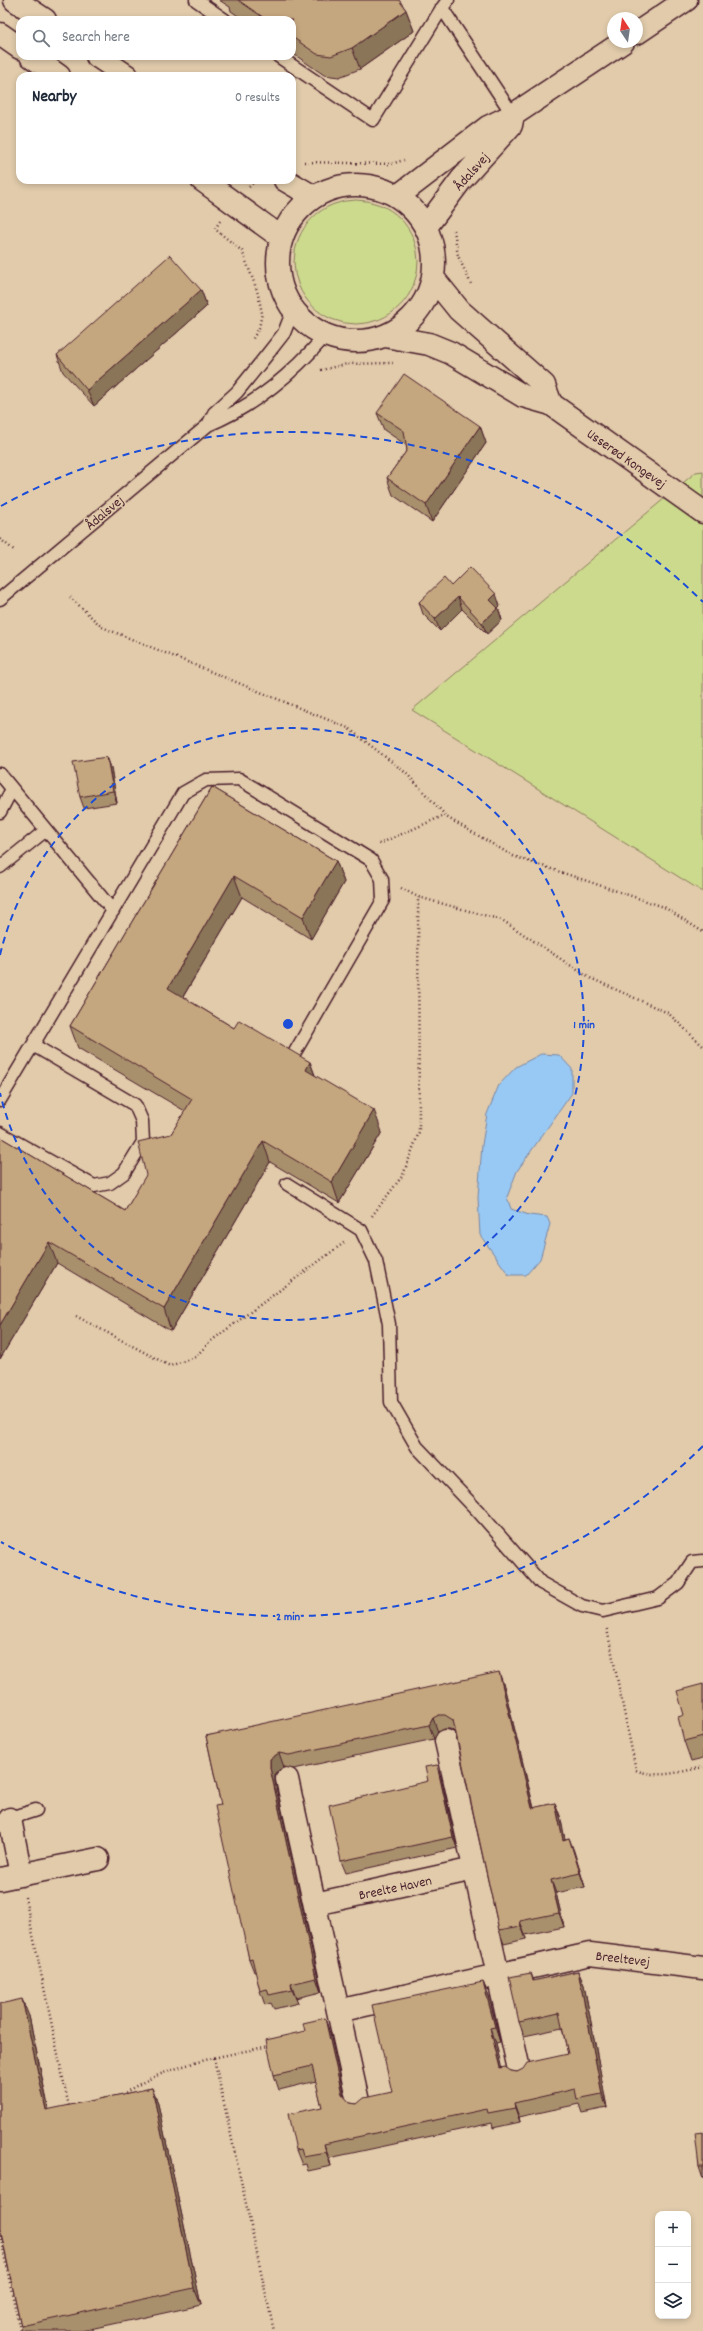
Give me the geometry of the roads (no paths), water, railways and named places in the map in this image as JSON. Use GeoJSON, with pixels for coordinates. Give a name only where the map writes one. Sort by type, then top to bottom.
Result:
{"type":"FeatureCollection","features":[{"type":"Feature","properties":{"kind":"street"},"geometry":{"type":"LineString","coordinates":[[15,0],[39,16]]}},
{"type":"Feature","properties":{"kind":"street"},"geometry":{"type":"LineString","coordinates":[[643,29],[686,0]]}},
{"type":"Feature","properties":{"kind":"street"},"geometry":{"type":"LineString","coordinates":[[0,34],[16,45]]}},
{"type":"Feature","properties":{"kind":"street","name":"Ådalsvej"},"geometry":{"type":"LineString","coordinates":[[398,196],[488,127],[513,115],[614,48]]}},
{"type":"Feature","properties":{"kind":"street"},"geometry":{"type":"LineString","coordinates":[[37,60],[53,72]]}},
{"type":"Feature","properties":{"kind":"street"},"geometry":{"type":"LineString","coordinates":[[103,60],[121,72]]}},
{"type":"Feature","properties":{"kind":"street","name":"Ådalsvej"},"geometry":{"type":"LineString","coordinates":[[426,227],[461,180],[511,125],[513,115]]}},
{"type":"Feature","properties":{"kind":"street"},"geometry":{"type":"LineString","coordinates":[[208,184],[282,238]]}},
{"type":"Feature","properties":{"kind":"street"},"geometry":{"type":"LineString","coordinates":[[292,184],[314,197]]}},
{"type":"Feature","properties":{"kind":"street"},"geometry":{"type":"LineString","coordinates":[[347,184],[382,188],[398,196],[414,210],[426,227],[434,252],[434,278],[424,303],[408,323],[385,336],[366,341],[345,341],[326,335],[308,325],[293,310],[281,288],[278,263],[282,238],[294,214],[314,197],[330,189],[347,184]]}},
{"type":"Feature","properties":{"kind":"street"},"geometry":{"type":"LineString","coordinates":[[434,278],[459,310],[544,385],[551,404]]}},
{"type":"Feature","properties":{"kind":"street","name":"Usserød Kongevej"},"geometry":{"type":"LineString","coordinates":[[385,336],[429,344],[451,354],[523,396],[551,404],[703,512]]}},
{"type":"Feature","properties":{"kind":"street"},"geometry":{"type":"LineString","coordinates":[[446,1741],[520,2074]]}},
{"type":"Feature","properties":{"kind":"street"},"geometry":{"type":"LineString","coordinates":[[287,1779],[359,2106]]}},
{"type":"Feature","properties":{"kind":"street"},"geometry":{"type":"LineString","coordinates":[[5,1820],[10,1877],[98,1859]]}},
{"type":"Feature","properties":{"kind":"street","name":"Breelte Haven"},"geometry":{"type":"LineString","coordinates":[[314,1904],[474,1869]]}},
{"type":"Feature","properties":{"kind":"street","name":"Breeltevej"},"geometry":{"type":"LineString","coordinates":[[498,1976],[590,1954],[703,1968]]}},
{"type":"Feature","properties":{"kind":"street"},"geometry":{"type":"LineString","coordinates":[[338,2011],[498,1976]]}},
{"type":"Feature","properties":{"kind":"lane"},"geometry":{"type":"LineString","coordinates":[[196,0],[219,16]]}},
{"type":"Feature","properties":{"kind":"lane"},"geometry":{"type":"LineString","coordinates":[[284,60],[373,120],[445,4],[513,115]]}},
{"type":"Feature","properties":{"kind":"lane","name":"Ådalsvej"},"geometry":{"type":"LineString","coordinates":[[208,425],[214,413],[237,392],[271,351],[284,333],[293,310]]}},
{"type":"Feature","properties":{"kind":"lane","name":"Ådalsvej"},"geometry":{"type":"LineString","coordinates":[[0,599],[208,425],[235,414],[272,390],[304,360],[326,335]]}},
{"type":"Feature","properties":{"kind":"lane"},"geometry":{"type":"LineString","coordinates":[[0,774],[113,911]]}},
{"type":"Feature","properties":{"kind":"lane"},"geometry":{"type":"LineString","coordinates":[[0,1100],[183,793],[206,780],[239,780],[371,860],[382,879],[383,900],[295,1052]]}},
{"type":"Feature","properties":{"kind":"lane"},"geometry":{"type":"LineString","coordinates":[[0,812],[12,789]]}},
{"type":"Feature","properties":{"kind":"lane"},"geometry":{"type":"LineString","coordinates":[[0,867],[46,830]]}},
{"type":"Feature","properties":{"kind":"lane"},"geometry":{"type":"LineString","coordinates":[[0,1133],[94,1186],[110,1183],[124,1173],[143,1142],[142,1121],[135,1105],[33,1045]]}},
{"type":"Feature","properties":{"kind":"lane"},"geometry":{"type":"LineString","coordinates":[[287,1184],[361,1230],[376,1262],[389,1324],[391,1402],[417,1447],[477,1510],[541,1583],[582,1606],[603,1611],[658,1598],[678,1582],[692,1562],[703,1561]]}},
{"type":"Feature","properties":{"kind":"lane"},"geometry":{"type":"LineString","coordinates":[[5,1820],[36,1810]]}},
{"type":"Feature","properties":{"kind":"water"},"geometry":{"type":"Polygon","coordinates":[[[541,1054],[559,1055],[572,1069],[572,1093],[517,1171],[507,1197],[511,1209],[529,1215],[547,1217],[550,1224],[540,1259],[526,1275],[509,1275],[480,1235],[478,1197],[482,1145],[487,1114],[499,1085],[516,1067],[541,1054]]]}}]}
